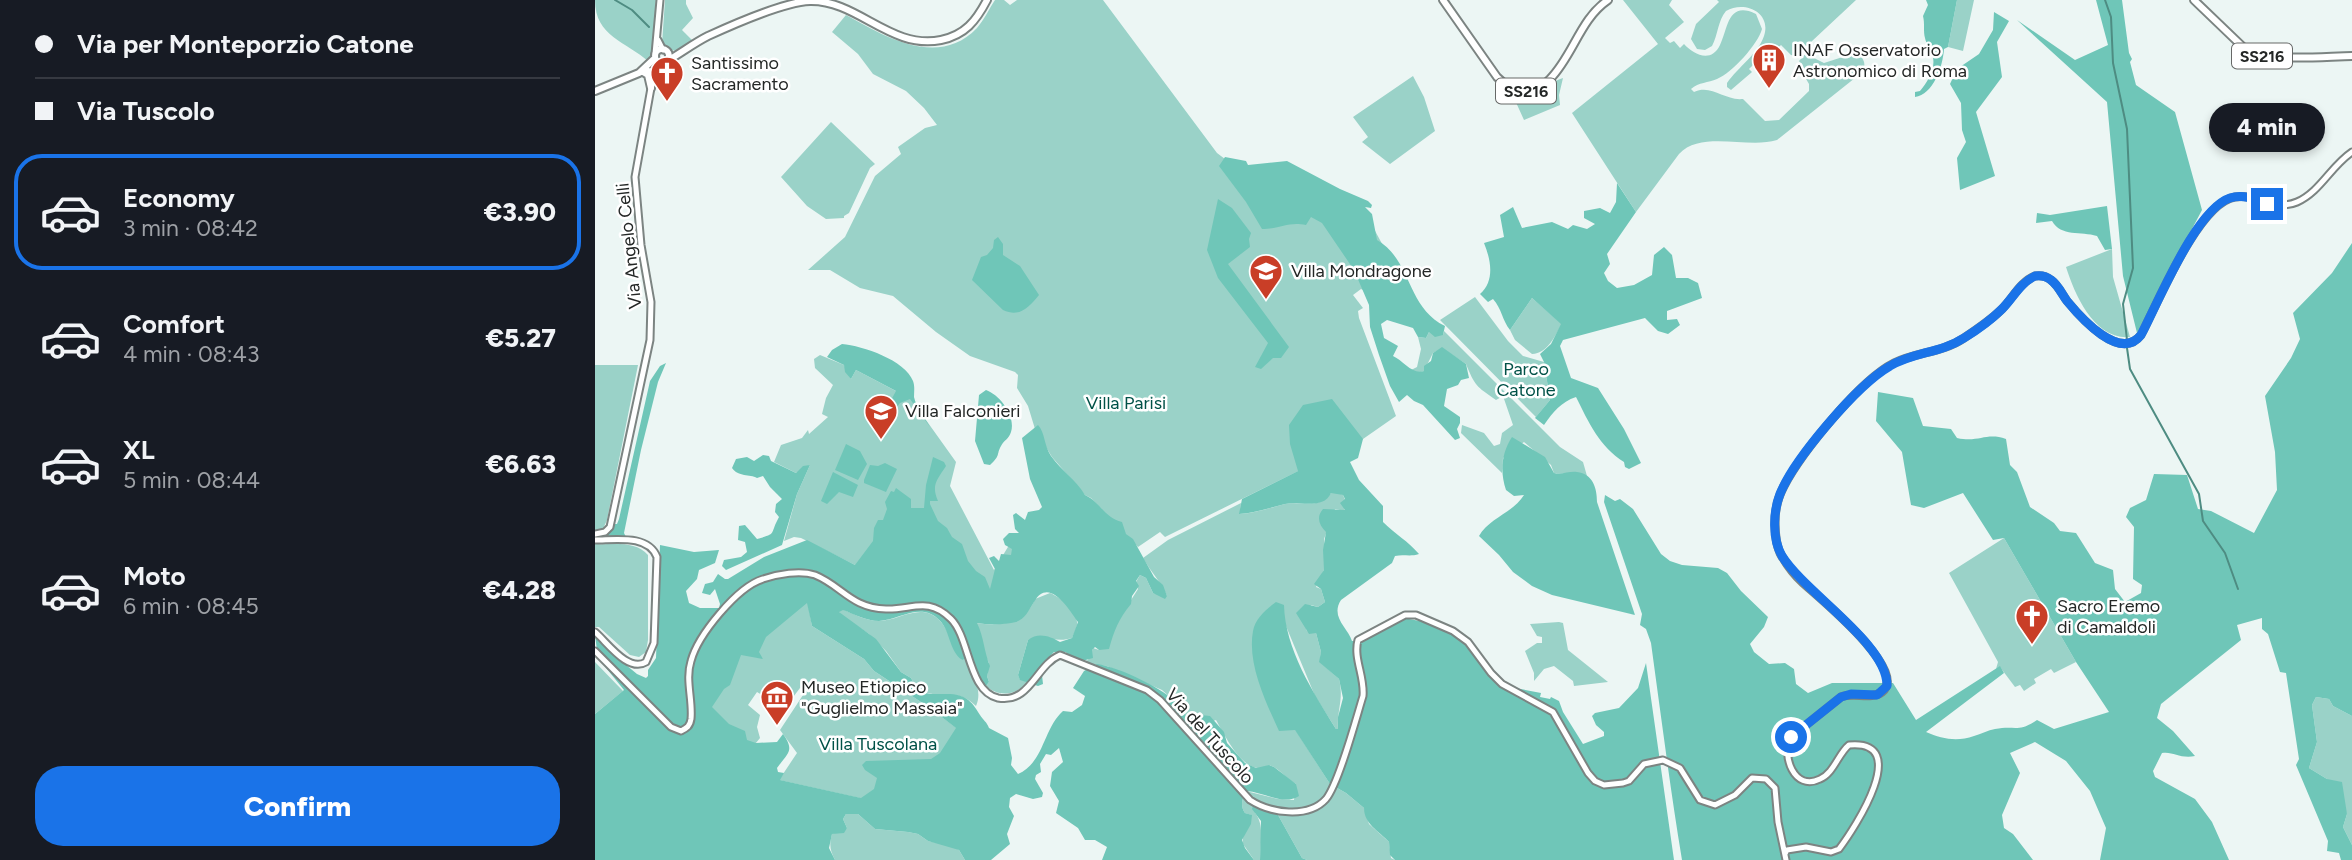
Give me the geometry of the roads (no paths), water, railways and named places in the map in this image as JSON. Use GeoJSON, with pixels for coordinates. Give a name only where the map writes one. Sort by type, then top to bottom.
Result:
{"type":"FeatureCollection","features":[{"type":"Feature","properties":{"kind":"main road"},"geometry":{"type":"LineString","coordinates":[[595,91],[660,65],[707,37],[783,7],[808,1],[839,6],[905,39],[923,42],[941,40],[968,29],[987,0]]}},
{"type":"Feature","properties":{"kind":"main road","name":"SS216"},"geometry":{"type":"LineString","coordinates":[[1443,0],[1497,78],[1510,88],[1524,91],[1542,86],[1552,78],[1590,18],[1608,0]]}},
{"type":"Feature","properties":{"kind":"main road","name":"SS216"},"geometry":{"type":"LineString","coordinates":[[2194,0],[2243,48],[2255,55],[2352,57]]}},
{"type":"Feature","properties":{"kind":"main road"},"geometry":{"type":"LineString","coordinates":[[641,72],[665,51],[682,52]]}},
{"type":"Feature","properties":{"kind":"main road"},"geometry":{"type":"LineString","coordinates":[[660,65],[665,51]]}},
{"type":"Feature","properties":{"kind":"main road"},"geometry":{"type":"LineString","coordinates":[[655,57],[660,65]]}},
{"type":"Feature","properties":{"kind":"main road"},"geometry":{"type":"LineString","coordinates":[[641,72],[648,75],[651,88]]}},
{"type":"Feature","properties":{"kind":"street"},"geometry":{"type":"LineString","coordinates":[[655,57],[660,0]]}},
{"type":"Feature","properties":{"kind":"street"},"geometry":{"type":"LineString","coordinates":[[657,37],[665,51]]}},
{"type":"Feature","properties":{"kind":"street","name":"Via Angelo Celli"},"geometry":{"type":"LineString","coordinates":[[595,534],[605,532],[610,527],[646,359],[651,309],[634,186],[635,167],[655,79],[651,76],[660,65]]}},
{"type":"Feature","properties":{"kind":"street"},"geometry":{"type":"LineString","coordinates":[[1787,858],[1787,850],[1813,848],[1826,852],[1839,849],[1869,801],[1878,769],[1878,758],[1874,751],[1866,745],[1849,745],[1842,751],[1830,772],[1821,779],[1804,781],[1797,778],[1788,761],[1787,746],[1794,733],[1846,695],[1878,694],[1886,689],[1887,682],[1882,667],[1861,636],[1797,577],[1777,545],[1775,518],[1781,492],[1814,441],[1883,370],[1902,360],[1945,348],[1961,340],[2000,310],[2022,285],[2035,276],[2051,280],[2080,316],[2101,333],[2120,344],[2132,343],[2141,335],[2190,241],[2218,204],[2238,196],[2274,205],[2294,204],[2310,195],[2333,168],[2352,152]]}},
{"type":"Feature","properties":{"kind":"street"},"geometry":{"type":"LineString","coordinates":[[595,540],[645,543],[653,548],[657,557],[654,643],[646,662],[638,666],[628,662],[595,632]]}},
{"type":"Feature","properties":{"kind":"street","name":"Via del Tuscolo"},"geometry":{"type":"LineString","coordinates":[[595,651],[671,727],[677,731],[685,729],[691,720],[688,677],[701,639],[736,597],[755,582],[778,575],[808,574],[825,580],[847,597],[867,606],[886,609],[916,604],[929,605],[942,611],[953,621],[980,688],[998,698],[1013,698],[1023,692],[1034,683],[1050,660],[1060,655],[1147,690],[1160,700],[1250,800],[1275,811],[1296,811],[1324,801],[1334,785],[1363,696],[1364,684],[1356,651],[1358,640],[1405,615],[1416,615],[1453,631],[1468,642],[1502,684],[1553,712],[1588,772],[1599,783],[1623,783],[1644,764],[1663,760],[1680,768],[1700,800],[1715,805],[1730,799],[1752,778],[1769,781],[1775,791],[1787,858]]}},
{"type":"Feature","properties":{"kind":"street"},"geometry":{"type":"LineString","coordinates":[[1783,845],[1800,848]]}},
{"type":"Feature","properties":{"kind":"waterway"},"geometry":{"type":"LineString","coordinates":[[615,0],[632,10],[649,27]]}},
{"type":"Feature","properties":{"kind":"waterway"},"geometry":{"type":"LineString","coordinates":[[2105,0],[2111,17],[2113,63],[2127,129],[2133,268],[2123,304],[2127,340]]}},
{"type":"Feature","properties":{"kind":"waterway"},"geometry":{"type":"LineString","coordinates":[[2127,348],[2130,369],[2199,494],[2203,521],[2225,553],[2238,589]]}},
{"type":"Feature","properties":{"kind":"place","name":"INAF Osservatorio Astronomico di Roma"},"geometry":{"type":"Point","coordinates":[1769,90]}},
{"type":"Feature","properties":{"kind":"place","name":"Santissimo Sacramento"},"geometry":{"type":"Point","coordinates":[667,103]}},
{"type":"Feature","properties":{"kind":"place","name":"Villa Mondragone"},"geometry":{"type":"Point","coordinates":[1266,301]}},
{"type":"Feature","properties":{"kind":"place","name":"Villa Falconieri"},"geometry":{"type":"Point","coordinates":[881,441]}},
{"type":"Feature","properties":{"kind":"place","name":"Sacro Eremo di Camaldoli"},"geometry":{"type":"Point","coordinates":[2032,646]}},
{"type":"Feature","properties":{"kind":"place","name":"Museo Etiopico \"Guglielmo Massaia\""},"geometry":{"type":"Point","coordinates":[777,727]}},
{"type":"Feature","properties":{"kind":"park label","name":"Parco Catone"},"geometry":{"type":"Point","coordinates":[1526,379]}},
{"type":"Feature","properties":{"kind":"park label","name":"Villa Parisi"},"geometry":{"type":"Point","coordinates":[1126,403]}},
{"type":"Feature","properties":{"kind":"park label","name":"Villa Tuscolana"},"geometry":{"type":"Point","coordinates":[878,744]}}]}
